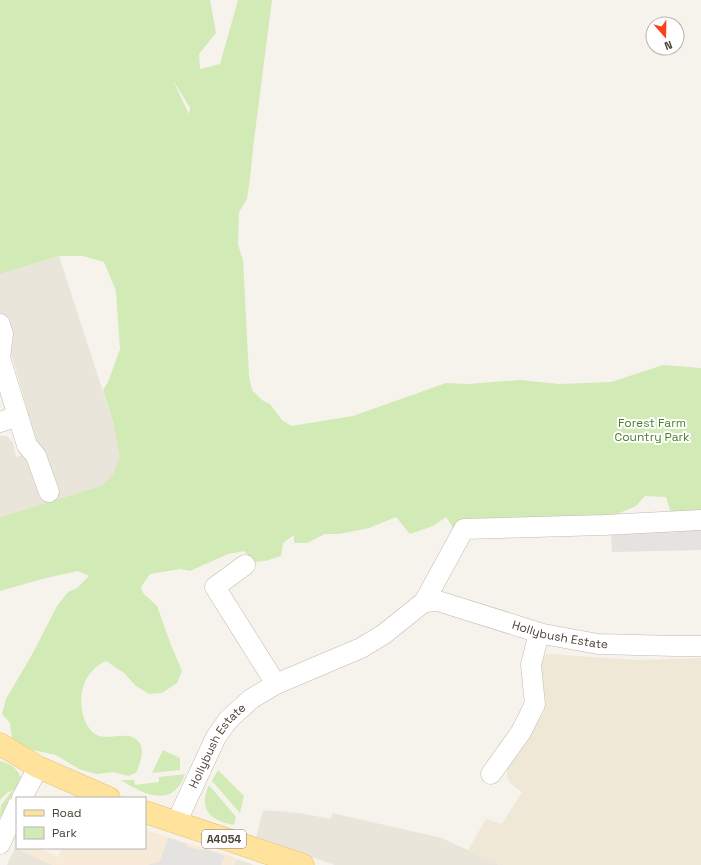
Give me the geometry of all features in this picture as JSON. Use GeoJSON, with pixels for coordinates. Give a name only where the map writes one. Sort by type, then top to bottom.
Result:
{"type":"FeatureCollection","features":[{"type":"Feature","properties":{"kind":"main road"},"geometry":{"type":"LineString","coordinates":[[0,744],[38,766],[106,797]]}},
{"type":"Feature","properties":{"kind":"main road","name":"A4054"},"geometry":{"type":"LineString","coordinates":[[146,812],[303,865]]}},
{"type":"Feature","properties":{"kind":"street"},"geometry":{"type":"LineString","coordinates":[[0,324],[3,334],[0,358],[9,419],[36,456],[49,492]]}},
{"type":"Feature","properties":{"kind":"street","name":"Hollybush Estate"},"geometry":{"type":"LineString","coordinates":[[176,823],[216,737],[228,720],[251,700],[276,684],[361,648],[384,634],[424,602],[464,529],[604,525],[701,520]]}},
{"type":"Feature","properties":{"kind":"street"},"geometry":{"type":"LineString","coordinates":[[245,565],[215,587],[276,684]]}},
{"type":"Feature","properties":{"kind":"street","name":"Hollybush Estate"},"geometry":{"type":"LineString","coordinates":[[424,602],[438,601],[539,633],[598,644],[701,646]]}},
{"type":"Feature","properties":{"kind":"street"},"geometry":{"type":"LineString","coordinates":[[491,774],[521,732],[535,704],[531,665],[539,633]]}},
{"type":"Feature","properties":{"kind":"street"},"geometry":{"type":"LineString","coordinates":[[22,797],[38,766]]}},
{"type":"Feature","properties":{"kind":"street"},"geometry":{"type":"LineString","coordinates":[[0,844],[16,810]]}},
{"type":"Feature","properties":{"kind":"shaded area"},"geometry":{"type":"Polygon","coordinates":[[[59,256],[131,478],[0,517],[0,436],[7,436],[13,443],[16,457],[39,450],[8,343],[0,345],[0,274],[59,256]]]}},
{"type":"Feature","properties":{"kind":"shaded area"},"geometry":{"type":"Polygon","coordinates":[[[701,530],[701,550],[612,552],[611,533],[701,530]]]}},
{"type":"Feature","properties":{"kind":"shaded area"},"geometry":{"type":"Polygon","coordinates":[[[548,654],[636,660],[701,658],[701,865],[500,865],[468,850],[486,819],[502,824],[522,792],[510,783],[507,777],[507,769],[544,712],[538,661],[542,656],[548,654]]]}},
{"type":"Feature","properties":{"kind":"shaded area"},"geometry":{"type":"Polygon","coordinates":[[[263,810],[300,813],[331,819],[332,813],[442,838],[500,865],[335,865],[256,838],[263,810]]]}},
{"type":"Feature","properties":{"kind":"shaded area"},"geometry":{"type":"Polygon","coordinates":[[[146,830],[231,856],[236,859],[234,865],[53,865],[17,849],[41,849],[58,857],[62,849],[146,849],[146,830]]]}},
{"type":"Feature","properties":{"kind":"shaded area"},"geometry":{"type":"Polygon","coordinates":[[[168,838],[186,844],[187,847],[201,850],[205,849],[225,856],[221,865],[148,865],[160,861],[168,838]]]}},
{"type":"Feature","properties":{"kind":"shaded area"},"geometry":{"type":"Polygon","coordinates":[[[15,848],[53,865],[7,865],[15,848]]]}},
{"type":"Feature","properties":{"kind":"shaded area"},"geometry":{"type":"Polygon","coordinates":[[[236,859],[254,865],[234,865],[236,859]]]}},
{"type":"Feature","properties":{"kind":"green space","name":"Forest Farm Country Park"},"geometry":{"type":"Polygon","coordinates":[[[0,0],[210,0],[216,33],[199,54],[200,69],[220,64],[238,0],[272,0],[247,199],[239,212],[238,245],[243,260],[249,376],[252,390],[262,400],[270,404],[282,420],[291,426],[353,416],[446,383],[468,384],[520,380],[559,384],[611,382],[663,365],[701,368],[701,520],[671,513],[666,497],[645,496],[636,506],[610,517],[451,534],[452,526],[446,517],[433,526],[410,534],[396,517],[369,528],[339,534],[325,534],[307,543],[294,543],[294,535],[283,543],[281,556],[265,561],[255,562],[244,551],[228,554],[190,571],[180,569],[150,574],[141,587],[143,593],[157,606],[182,671],[177,683],[162,693],[149,694],[136,686],[124,673],[106,661],[92,671],[84,686],[81,703],[82,712],[87,725],[93,733],[102,737],[129,736],[134,738],[138,741],[142,748],[142,757],[136,773],[128,776],[114,772],[97,774],[79,769],[56,755],[23,748],[12,740],[10,723],[2,714],[6,699],[34,651],[57,606],[68,592],[77,588],[89,576],[78,571],[0,591],[0,517],[102,486],[113,474],[120,457],[113,422],[103,390],[108,382],[120,349],[116,291],[104,262],[83,256],[59,256],[0,274],[0,0]],[[174,82],[189,114],[190,108],[174,82]]]}},
{"type":"Feature","properties":{"kind":"green space"},"geometry":{"type":"Polygon","coordinates":[[[163,750],[180,758],[180,770],[152,773],[163,750]]]}},
{"type":"Feature","properties":{"kind":"green space"},"geometry":{"type":"Polygon","coordinates":[[[0,761],[14,768],[22,780],[15,791],[8,792],[0,800],[0,761]]]}},
{"type":"Feature","properties":{"kind":"green space"},"geometry":{"type":"Polygon","coordinates":[[[218,770],[244,796],[240,813],[212,781],[218,770]]]}},
{"type":"Feature","properties":{"kind":"green space"},"geometry":{"type":"Polygon","coordinates":[[[185,774],[180,785],[173,792],[166,795],[157,796],[139,790],[121,780],[134,780],[135,785],[159,782],[159,777],[185,774]]]}},
{"type":"Feature","properties":{"kind":"green space"},"geometry":{"type":"Polygon","coordinates":[[[209,785],[236,817],[234,825],[218,820],[208,812],[205,801],[209,785]]]}},
{"type":"Feature","properties":{"kind":"green space"},"geometry":{"type":"Polygon","coordinates":[[[11,792],[13,793],[3,817],[0,816],[1,805],[11,792]]]}}]}
